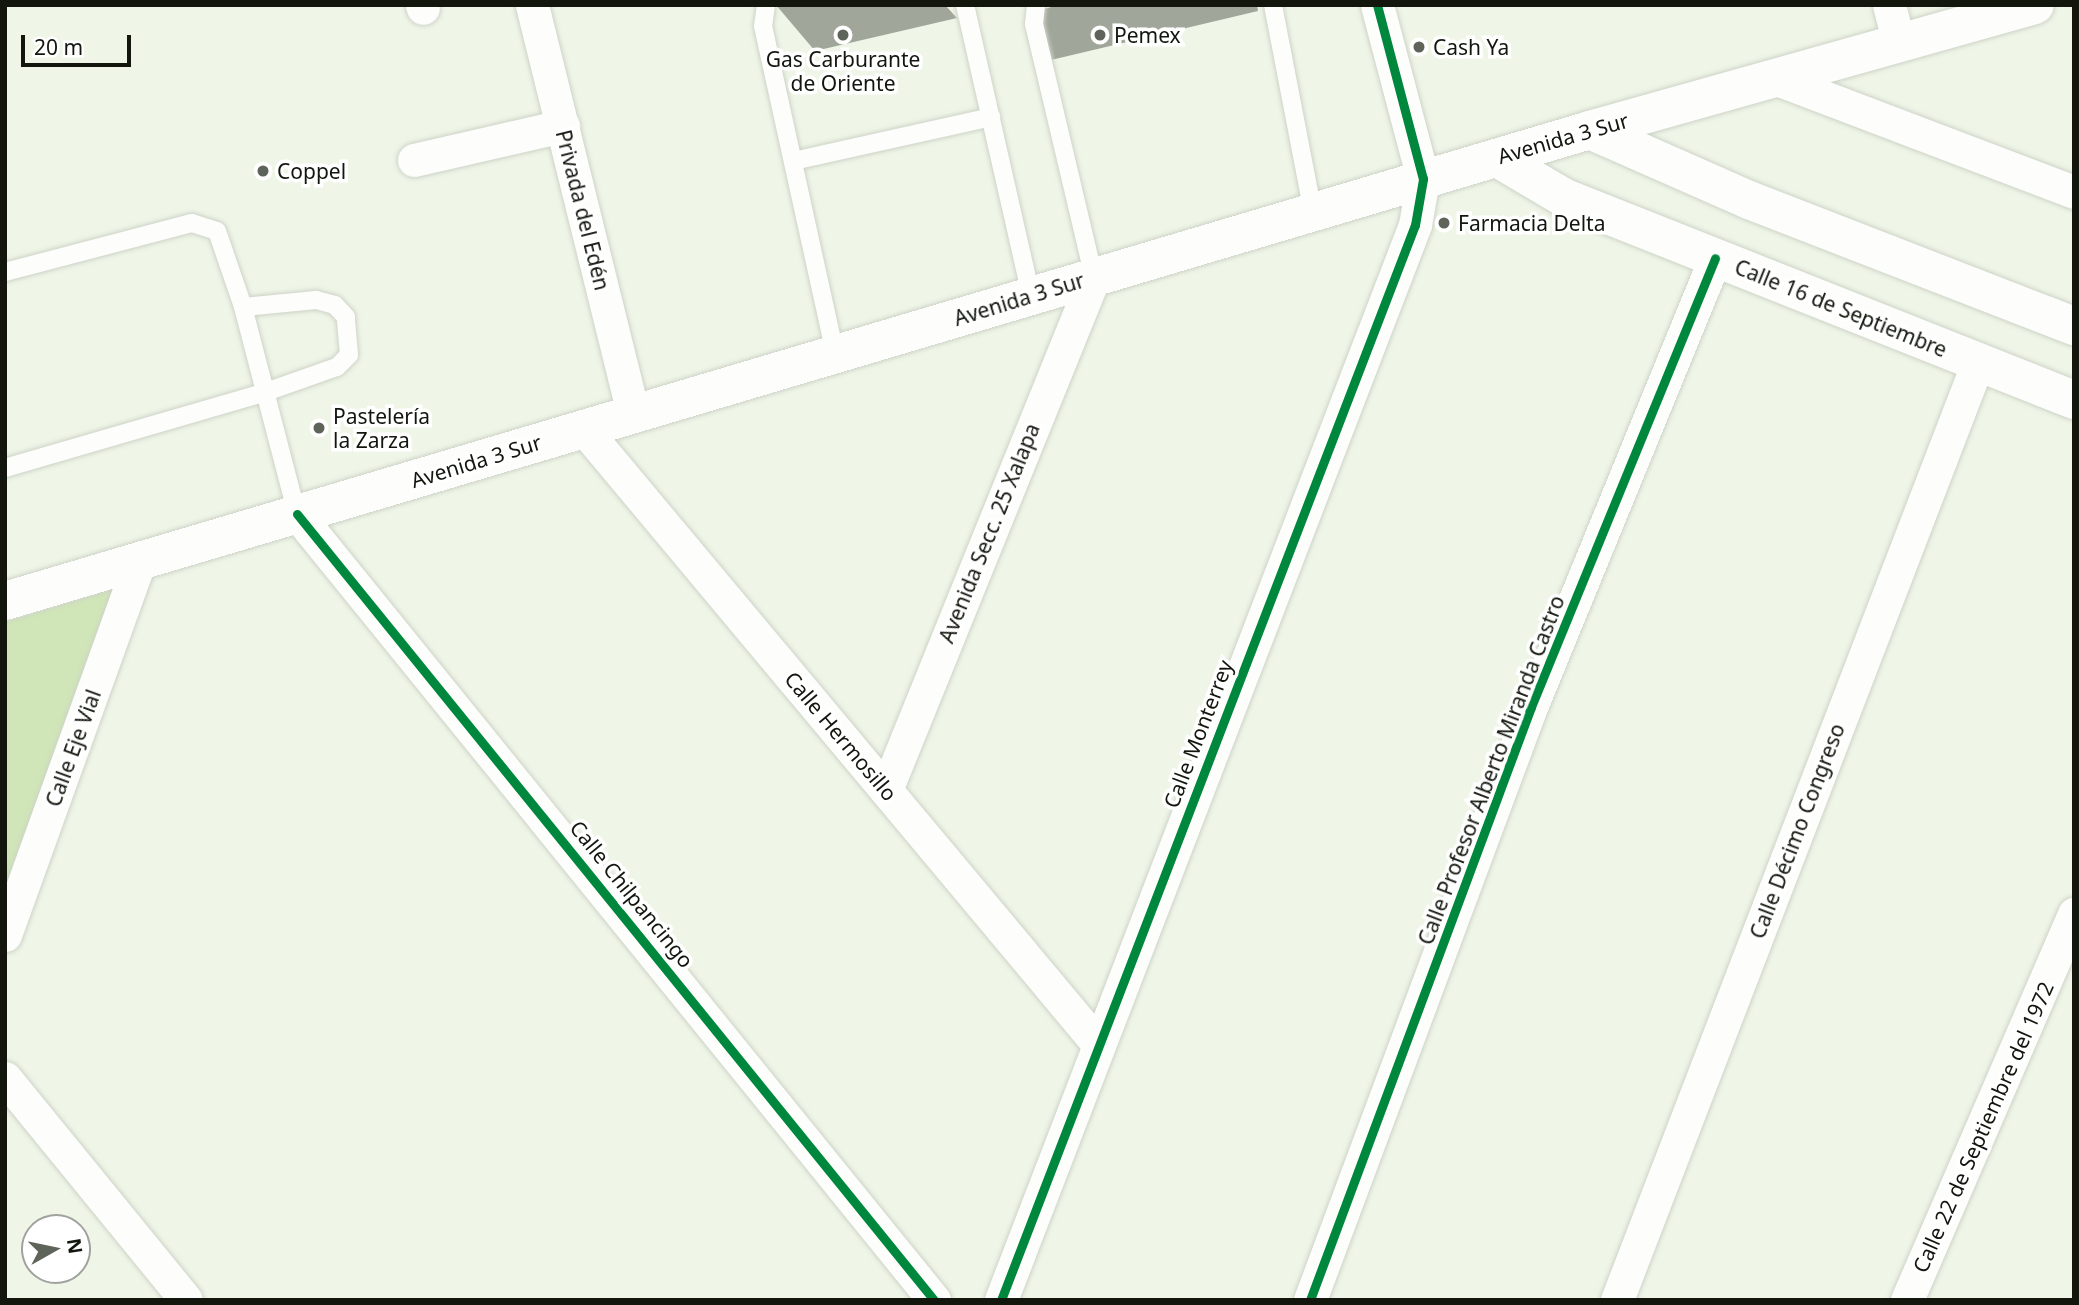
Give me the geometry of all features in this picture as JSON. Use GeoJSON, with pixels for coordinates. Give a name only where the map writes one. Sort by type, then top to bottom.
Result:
{"type":"FeatureCollection","features":[{"type":"Feature","properties":{"kind":"main road","name":"Avenida 3 Sur"},"geometry":{"type":"LineString","coordinates":[[5,601],[1423,179],[1899,44],[1967,14],[2035,5]]}},
{"type":"Feature","properties":{"kind":"main road"},"geometry":{"type":"LineString","coordinates":[[1590,130],[1749,200],[2074,326]]}},
{"type":"Feature","properties":{"kind":"main road","name":"Calle 16 de Septiembre"},"geometry":{"type":"LineString","coordinates":[[1497,158],[1565,198],[2074,400]]}},
{"type":"Feature","properties":{"kind":"street","name":"Privada del Edén"},"geometry":{"type":"LineString","coordinates":[[532,5],[633,414]]}},
{"type":"Feature","properties":{"kind":"street"},"geometry":{"type":"LineString","coordinates":[[1377,5],[1423,179]]}},
{"type":"Feature","properties":{"kind":"street"},"geometry":{"type":"LineString","coordinates":[[1889,5],[1899,44]]}},
{"type":"Feature","properties":{"kind":"street"},"geometry":{"type":"LineString","coordinates":[[1774,78],[2074,191]]}},
{"type":"Feature","properties":{"kind":"street"},"geometry":{"type":"LineString","coordinates":[[414,160],[563,126]]}},
{"type":"Feature","properties":{"kind":"street","name":"Calle Monterrey"},"geometry":{"type":"LineString","coordinates":[[1001,1300],[1354,373],[1403,264],[1423,179]]}},
{"type":"Feature","properties":{"kind":"street","name":"Calle Profesor Alberto Miranda Castro"},"geometry":{"type":"LineString","coordinates":[[1310,1300],[1531,707],[1715,258]]}},
{"type":"Feature","properties":{"kind":"street","name":"Avenida Secc. 25 Xalapa"},"geometry":{"type":"LineString","coordinates":[[886,790],[1094,277]]}},
{"type":"Feature","properties":{"kind":"street","name":"Calle Décimo Congreso"},"geometry":{"type":"LineString","coordinates":[[1617,1300],[1978,362]]}},
{"type":"Feature","properties":{"kind":"street","name":"Calle Hermosillo"},"geometry":{"type":"LineString","coordinates":[[584,429],[1098,1044]]}},
{"type":"Feature","properties":{"kind":"street","name":"Calle Chilpancingo"},"geometry":{"type":"LineString","coordinates":[[297,514],[934,1300]]}},
{"type":"Feature","properties":{"kind":"street","name":"Calle Eje Vial"},"geometry":{"type":"LineString","coordinates":[[5,935],[140,561]]}},
{"type":"Feature","properties":{"kind":"street","name":"Calle 22 de Septiembre del 1972"},"geometry":{"type":"LineString","coordinates":[[1907,1300],[2074,914]]}},
{"type":"Feature","properties":{"kind":"street"},"geometry":{"type":"LineString","coordinates":[[5,1078],[186,1300]]}},
{"type":"Feature","properties":{"kind":"lane"},"geometry":{"type":"LineString","coordinates":[[766,5],[764,26],[835,354]]}},
{"type":"Feature","properties":{"kind":"lane"},"geometry":{"type":"LineString","coordinates":[[965,5],[1031,296]]}},
{"type":"Feature","properties":{"kind":"lane"},"geometry":{"type":"LineString","coordinates":[[1036,5],[1034,24],[1094,277]]}},
{"type":"Feature","properties":{"kind":"lane"},"geometry":{"type":"LineString","coordinates":[[1272,5],[1312,212]]}},
{"type":"Feature","properties":{"kind":"lane"},"geometry":{"type":"LineString","coordinates":[[793,161],[990,117]]}},
{"type":"Feature","properties":{"kind":"lane"},"geometry":{"type":"LineString","coordinates":[[5,272],[192,223],[207,225],[225,243],[297,514]]}},
{"type":"Feature","properties":{"kind":"lane"},"geometry":{"type":"LineString","coordinates":[[5,468],[263,393],[337,368],[349,355],[352,340],[346,317],[335,305],[316,300],[243,307]]}},
{"type":"Feature","properties":{"kind":"green space"},"geometry":{"type":"Polygon","coordinates":[[[116,588],[5,890],[5,622],[116,588]]]}},
{"type":"Feature","properties":{"kind":"building","name":"Gas Carburante de Oriente"},"geometry":{"type":"Polygon","coordinates":[[[776,5],[945,5],[957,18],[815,51],[776,5]]]}},
{"type":"Feature","properties":{"kind":"building","name":"Pemex"},"geometry":{"type":"Polygon","coordinates":[[[1059,5],[1257,5],[1258,11],[1051,60],[1040,10],[1059,5]]]}},
{"type":"Feature","properties":{"kind":"cycle path"},"geometry":{"type":"LineString","coordinates":[[1001,1300],[1415,225],[1423,179],[1377,5]]}},
{"type":"Feature","properties":{"kind":"cycle path"},"geometry":{"type":"LineString","coordinates":[[1310,1300],[1531,707],[1715,258]]}},
{"type":"Feature","properties":{"kind":"cycle path"},"geometry":{"type":"LineString","coordinates":[[297,514],[934,1300]]}},
{"type":"Feature","properties":{"kind":"place","name":"Gas Carburante de Oriente"},"geometry":{"type":"Point","coordinates":[843,35]}},
{"type":"Feature","properties":{"kind":"place","name":"Pemex"},"geometry":{"type":"Point","coordinates":[1100,35]}},
{"type":"Feature","properties":{"kind":"place","name":"Cash Ya"},"geometry":{"type":"Point","coordinates":[1419,47]}},
{"type":"Feature","properties":{"kind":"place","name":"Coppel"},"geometry":{"type":"Point","coordinates":[263,171]}},
{"type":"Feature","properties":{"kind":"place","name":"Farmacia Delta"},"geometry":{"type":"Point","coordinates":[1444,223]}},
{"type":"Feature","properties":{"kind":"place","name":"Pastelería la Zarza"},"geometry":{"type":"Point","coordinates":[319,428]}}]}
